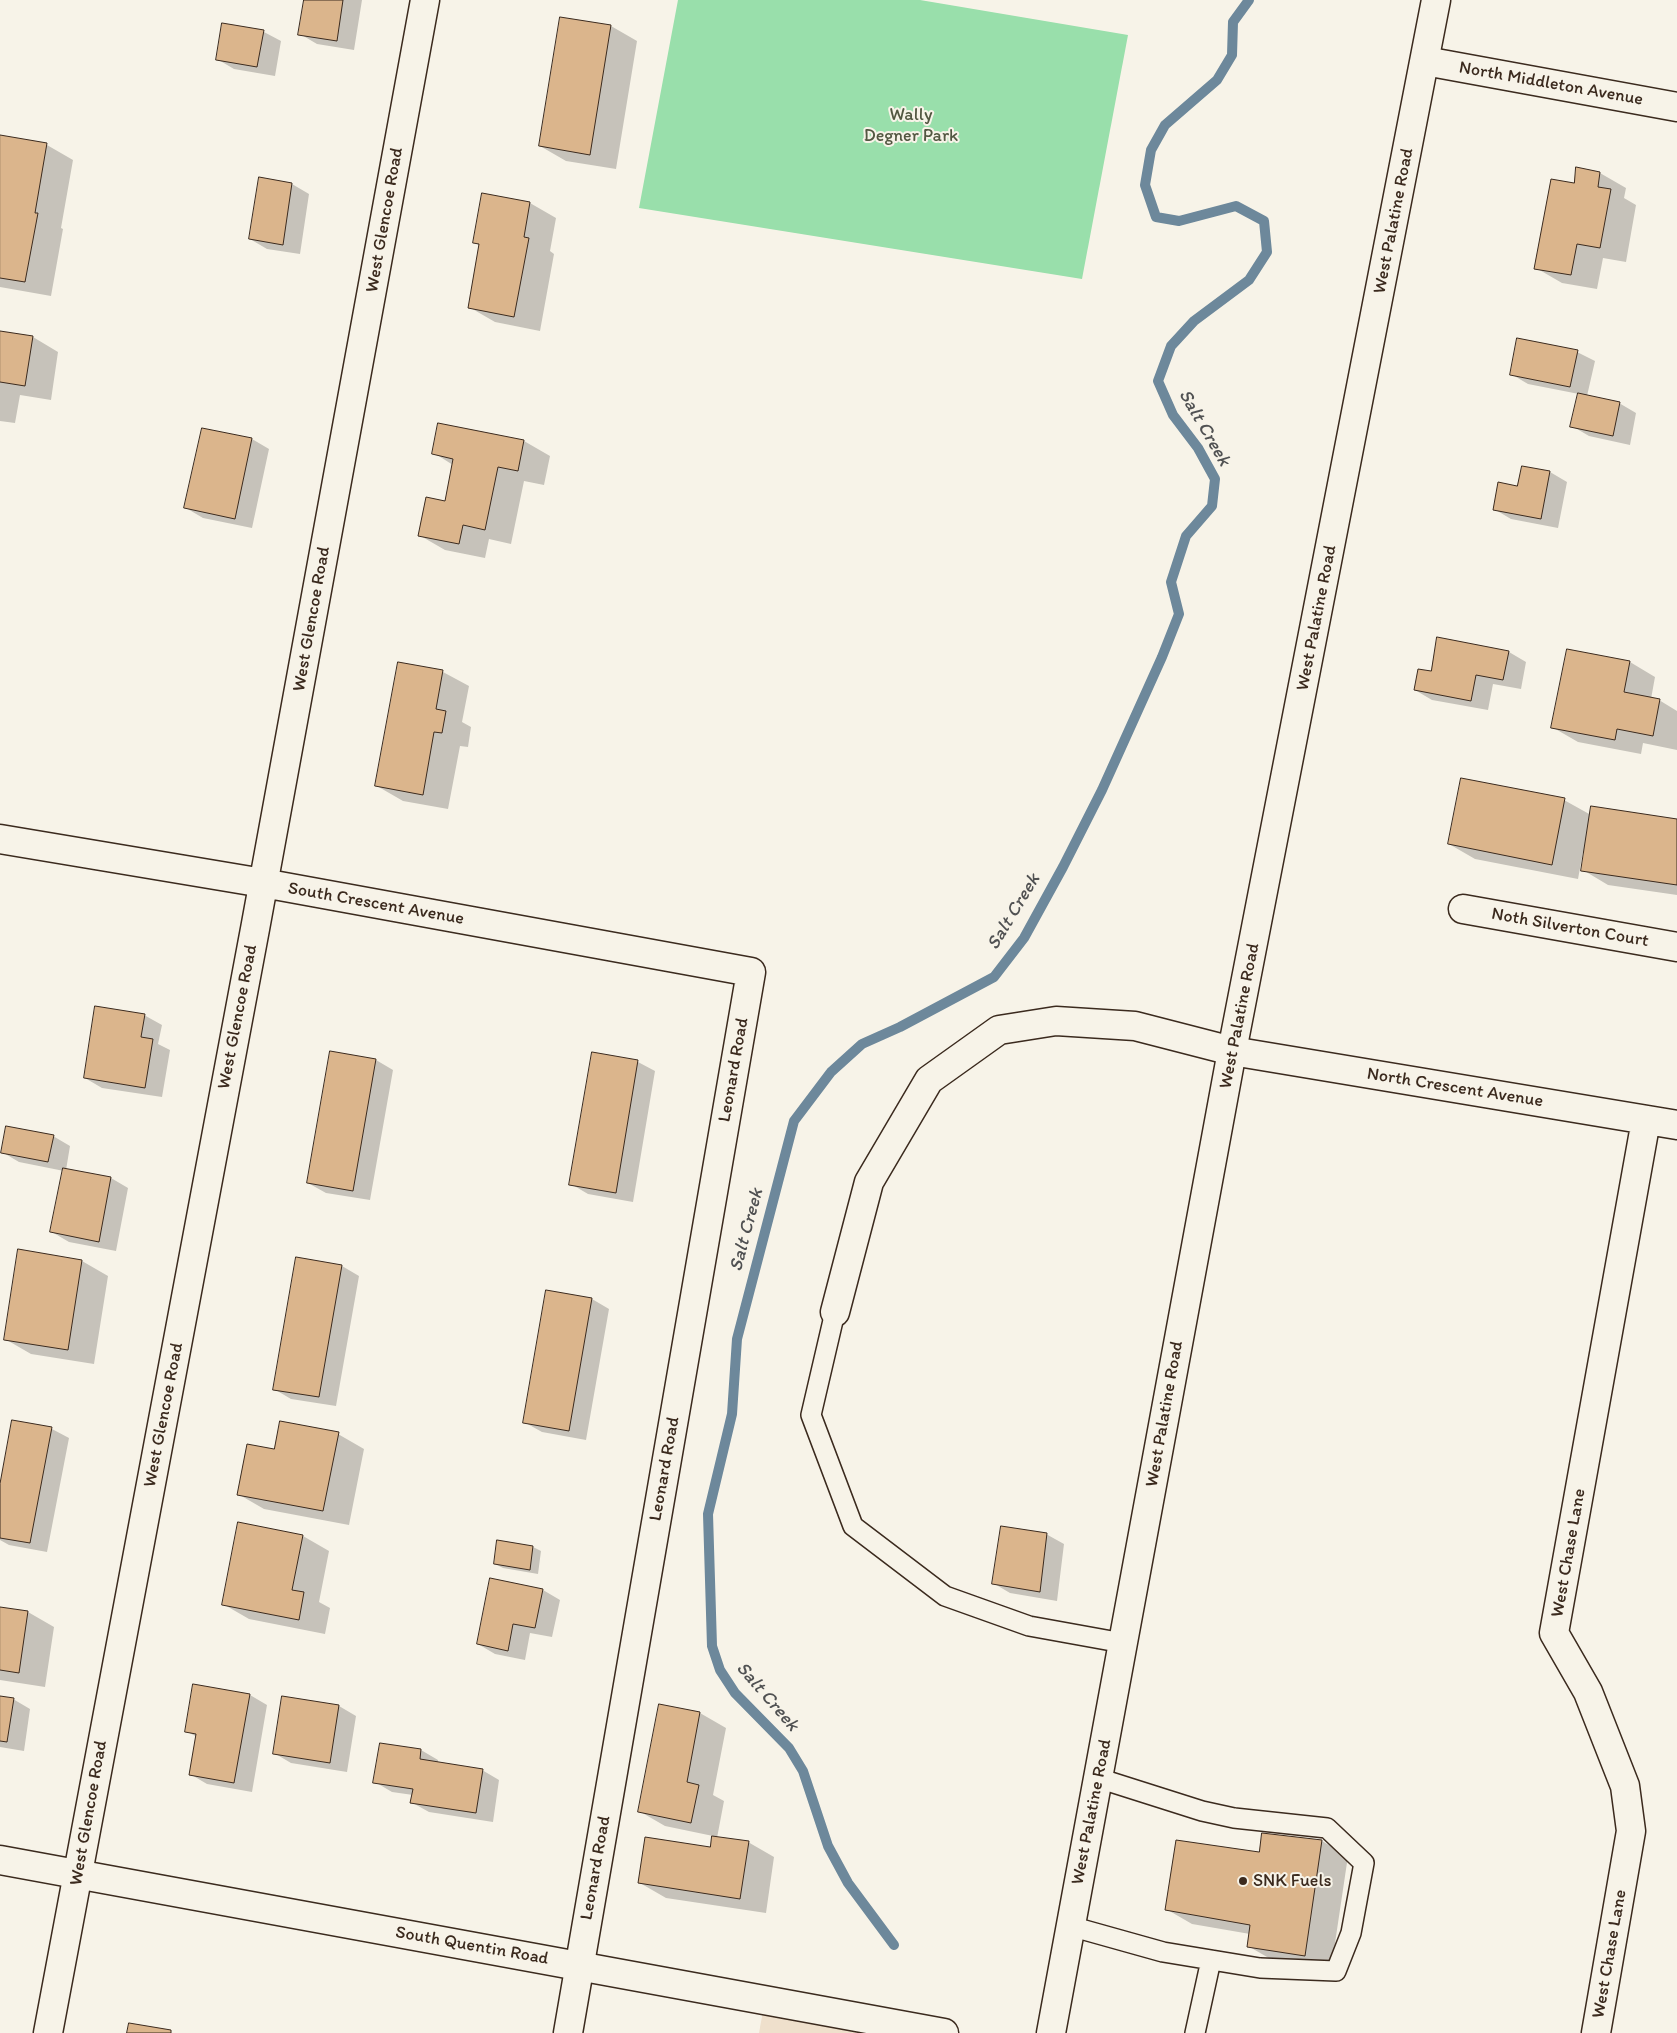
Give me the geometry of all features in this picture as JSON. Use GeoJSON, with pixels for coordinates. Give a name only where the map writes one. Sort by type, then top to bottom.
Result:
{"type":"FeatureCollection","features":[{"type":"Feature","properties":{"kind":"street","name":"West Glencoe Road"},"geometry":{"type":"LineString","coordinates":[[48,2033],[263,883],[425,0]]}},
{"type":"Feature","properties":{"kind":"street","name":"West Palatine Road"},"geometry":{"type":"LineString","coordinates":[[1051,2033],[1232,1051],[1436,0]]}},
{"type":"Feature","properties":{"kind":"street","name":"North Middleton Avenue"},"geometry":{"type":"LineString","coordinates":[[1425,61],[1677,107]]}},
{"type":"Feature","properties":{"kind":"street","name":"South Crescent Avenue"},"geometry":{"type":"LineString","coordinates":[[0,838],[263,883],[751,972]]}},
{"type":"Feature","properties":{"kind":"street","name":"Noth Silverton Court"},"geometry":{"type":"LineString","coordinates":[[1463,909],[1677,947]]}},
{"type":"Feature","properties":{"kind":"street","name":"Leonard Road"},"geometry":{"type":"LineString","coordinates":[[568,2033],[751,972]]}},
{"type":"Feature","properties":{"kind":"street","name":"North Crescent Avenue"},"geometry":{"type":"LineString","coordinates":[[835,1312],[869,1182],[929,1080],[999,1030],[1056,1021],[1134,1026],[1232,1051],[1677,1125]]}},
{"type":"Feature","properties":{"kind":"street","name":"West Chase Lane"},"geometry":{"type":"LineString","coordinates":[[1596,2033],[1631,1831],[1625,1786],[1588,1692],[1554,1633],[1646,1120]]}},
{"type":"Feature","properties":{"kind":"street","name":"South Quentin Road"},"geometry":{"type":"LineString","coordinates":[[0,1860],[580,1966],[906,2030],[944,2033]]}},
{"type":"Feature","properties":{"kind":"lane"},"geometry":{"type":"LineString","coordinates":[[835,1312],[810,1415],[853,1526],[945,1596],[1029,1626],[1123,1643]]}},
{"type":"Feature","properties":{"kind":"lane"},"geometry":{"type":"LineString","coordinates":[[1070,1926],[1163,1952],[1260,1968],[1336,1971],[1351,1933],[1364,1863],[1327,1828],[1234,1818],[1202,1811],[1098,1778]]}},
{"type":"Feature","properties":{"kind":"lane"},"geometry":{"type":"LineString","coordinates":[[1196,2033],[1211,1960]]}},
{"type":"Feature","properties":{"kind":"shaded area"},"geometry":{"type":"Polygon","coordinates":[[[765,2000],[944,2033],[759,2033],[765,2000]]]}},
{"type":"Feature","properties":{"kind":"green space","name":"Wally Degner Park"},"geometry":{"type":"Polygon","coordinates":[[[678,0],[920,0],[1128,35],[1082,279],[639,208],[678,0]]]}},
{"type":"Feature","properties":{"kind":"building"},"geometry":{"type":"Polygon","coordinates":[[[304,0],[343,0],[337,41],[298,35],[304,0]]]}},
{"type":"Feature","properties":{"kind":"building"},"geometry":{"type":"Polygon","coordinates":[[[560,17],[611,25],[590,155],[539,146],[560,17]]]}},
{"type":"Feature","properties":{"kind":"building"},"geometry":{"type":"Polygon","coordinates":[[[222,23],[264,30],[257,67],[216,60],[222,23]]]}},
{"type":"Feature","properties":{"kind":"building"},"geometry":{"type":"Polygon","coordinates":[[[0,135],[47,143],[35,213],[38,213],[25,282],[0,278],[0,135]]]}},
{"type":"Feature","properties":{"kind":"building"},"geometry":{"type":"Polygon","coordinates":[[[1576,167],[1600,172],[1598,187],[1611,189],[1600,248],[1577,244],[1571,275],[1534,269],[1551,179],[1574,183],[1576,167]]]}},
{"type":"Feature","properties":{"kind":"building"},"geometry":{"type":"Polygon","coordinates":[[[259,177],[292,183],[283,245],[249,239],[259,177]]]}},
{"type":"Feature","properties":{"kind":"building"},"geometry":{"type":"Polygon","coordinates":[[[482,193],[530,202],[524,237],[529,238],[514,317],[468,308],[479,244],[473,243],[482,193]]]}},
{"type":"Feature","properties":{"kind":"building"},"geometry":{"type":"Polygon","coordinates":[[[0,331],[33,336],[25,386],[0,382],[0,331]]]}},
{"type":"Feature","properties":{"kind":"building"},"geometry":{"type":"Polygon","coordinates":[[[1517,338],[1578,350],[1570,387],[1510,375],[1517,338]]]}},
{"type":"Feature","properties":{"kind":"building"},"geometry":{"type":"Polygon","coordinates":[[[1578,393],[1620,402],[1613,436],[1570,427],[1578,393]]]}},
{"type":"Feature","properties":{"kind":"building"},"geometry":{"type":"Polygon","coordinates":[[[438,423],[524,440],[518,471],[498,467],[485,530],[463,525],[459,544],[418,536],[426,497],[445,501],[453,459],[432,454],[438,423]]]}},
{"type":"Feature","properties":{"kind":"building"},"geometry":{"type":"Polygon","coordinates":[[[202,428],[252,438],[235,519],[184,508],[202,428]]]}},
{"type":"Feature","properties":{"kind":"building"},"geometry":{"type":"Polygon","coordinates":[[[1522,466],[1550,471],[1541,519],[1493,510],[1498,482],[1517,486],[1522,466]]]}},
{"type":"Feature","properties":{"kind":"building"},"geometry":{"type":"Polygon","coordinates":[[[1437,637],[1509,651],[1503,680],[1476,675],[1471,701],[1414,690],[1418,669],[1431,671],[1437,637]]]}},
{"type":"Feature","properties":{"kind":"building"},"geometry":{"type":"Polygon","coordinates":[[[1567,649],[1630,661],[1624,692],[1660,699],[1653,736],[1617,729],[1615,740],[1551,728],[1567,649]]]}},
{"type":"Feature","properties":{"kind":"building"},"geometry":{"type":"Polygon","coordinates":[[[398,662],[443,670],[436,709],[446,711],[442,733],[434,732],[423,795],[375,786],[398,662]]]}},
{"type":"Feature","properties":{"kind":"building"},"geometry":{"type":"Polygon","coordinates":[[[1461,778],[1565,798],[1552,865],[1448,844],[1461,778]]]}},
{"type":"Feature","properties":{"kind":"building"},"geometry":{"type":"Polygon","coordinates":[[[1591,806],[1677,819],[1677,885],[1581,871],[1591,806]]]}},
{"type":"Feature","properties":{"kind":"building"},"geometry":{"type":"Polygon","coordinates":[[[95,1006],[145,1014],[141,1037],[153,1039],[145,1088],[84,1078],[95,1006]]]}},
{"type":"Feature","properties":{"kind":"building"},"geometry":{"type":"Polygon","coordinates":[[[330,1051],[376,1059],[353,1191],[307,1183],[330,1051]]]}},
{"type":"Feature","properties":{"kind":"building"},"geometry":{"type":"Polygon","coordinates":[[[592,1052],[638,1060],[616,1193],[569,1185],[592,1052]]]}},
{"type":"Feature","properties":{"kind":"building"},"geometry":{"type":"Polygon","coordinates":[[[6,1126],[54,1135],[48,1162],[1,1153],[6,1126]]]}},
{"type":"Feature","properties":{"kind":"building"},"geometry":{"type":"Polygon","coordinates":[[[63,1168],[111,1177],[99,1242],[50,1232],[63,1168]]]}},
{"type":"Feature","properties":{"kind":"building"},"geometry":{"type":"Polygon","coordinates":[[[18,1249],[82,1260],[68,1350],[4,1340],[18,1249]]]}},
{"type":"Feature","properties":{"kind":"building"},"geometry":{"type":"Polygon","coordinates":[[[296,1257],[342,1265],[319,1397],[273,1390],[296,1257]]]}},
{"type":"Feature","properties":{"kind":"building"},"geometry":{"type":"Polygon","coordinates":[[[546,1290],[592,1298],[569,1431],[523,1423],[546,1290]]]}},
{"type":"Feature","properties":{"kind":"building"},"geometry":{"type":"Polygon","coordinates":[[[12,1420],[52,1427],[30,1543],[0,1538],[0,1484],[12,1420]]]}},
{"type":"Feature","properties":{"kind":"building"},"geometry":{"type":"Polygon","coordinates":[[[280,1421],[339,1432],[323,1511],[237,1495],[247,1444],[274,1449],[280,1421]]]}},
{"type":"Feature","properties":{"kind":"building"},"geometry":{"type":"Polygon","coordinates":[[[238,1522],[303,1535],[292,1590],[304,1592],[299,1620],[222,1605],[238,1522]]]}},
{"type":"Feature","properties":{"kind":"building"},"geometry":{"type":"Polygon","coordinates":[[[1001,1526],[1047,1533],[1040,1592],[992,1584],[1001,1526]]]}},
{"type":"Feature","properties":{"kind":"building"},"geometry":{"type":"Polygon","coordinates":[[[497,1540],[533,1546],[530,1570],[494,1564],[497,1540]]]}},
{"type":"Feature","properties":{"kind":"building"},"geometry":{"type":"Polygon","coordinates":[[[490,1578],[543,1589],[535,1628],[513,1624],[508,1651],[477,1644],[490,1578]]]}},
{"type":"Feature","properties":{"kind":"building"},"geometry":{"type":"Polygon","coordinates":[[[0,1607],[28,1611],[19,1673],[0,1670],[0,1607]]]}},
{"type":"Feature","properties":{"kind":"building"},"geometry":{"type":"Polygon","coordinates":[[[193,1684],[250,1694],[234,1783],[189,1775],[196,1734],[185,1732],[193,1684]]]}},
{"type":"Feature","properties":{"kind":"building"},"geometry":{"type":"Polygon","coordinates":[[[0,1696],[14,1698],[7,1742],[0,1741],[0,1696]]]}},
{"type":"Feature","properties":{"kind":"building"},"geometry":{"type":"Polygon","coordinates":[[[282,1696],[339,1705],[330,1763],[273,1754],[282,1696]]]}},
{"type":"Feature","properties":{"kind":"building"},"geometry":{"type":"Polygon","coordinates":[[[659,1704],[700,1712],[687,1782],[699,1785],[691,1823],[638,1812],[659,1704]]]}},
{"type":"Feature","properties":{"kind":"building"},"geometry":{"type":"Polygon","coordinates":[[[380,1743],[421,1749],[420,1759],[483,1769],[476,1813],[410,1803],[413,1789],[373,1783],[380,1743]]]}},
{"type":"Feature","properties":{"kind":"building","name":"SNK Fuels"},"geometry":{"type":"Polygon","coordinates":[[[1262,1833],[1322,1840],[1305,1956],[1247,1947],[1250,1925],[1165,1910],[1176,1840],[1259,1852],[1262,1833]]]}},
{"type":"Feature","properties":{"kind":"building"},"geometry":{"type":"Polygon","coordinates":[[[712,1836],[749,1841],[740,1899],[638,1883],[645,1837],[710,1847],[712,1836]]]}},
{"type":"Feature","properties":{"kind":"building"},"geometry":{"type":"Polygon","coordinates":[[[129,2023],[171,2030],[171,2033],[127,2033],[129,2023]]]}},
{"type":"Feature","properties":{"kind":"waterway","name":"Salt Creek"},"geometry":{"type":"LineString","coordinates":[[894,1945],[848,1883],[828,1846],[803,1771],[789,1748],[735,1693],[720,1670],[712,1646],[708,1514],[732,1414],[737,1339],[794,1121],[831,1072],[862,1044],[900,1027],[994,977],[1024,938],[1102,790],[1162,657],[1179,614],[1171,582],[1186,536],[1212,506],[1215,479],[1198,448],[1173,415],[1158,381],[1171,346],[1194,321],[1249,280],[1267,252],[1264,221],[1236,206],[1179,221],[1156,217],[1145,185],[1151,150],[1165,125],[1217,80],[1232,55],[1233,22],[1249,0]]}},
{"type":"Feature","properties":{"kind":"place","name":"SNK Fuels"},"geometry":{"type":"Point","coordinates":[1243,1881]}}]}
